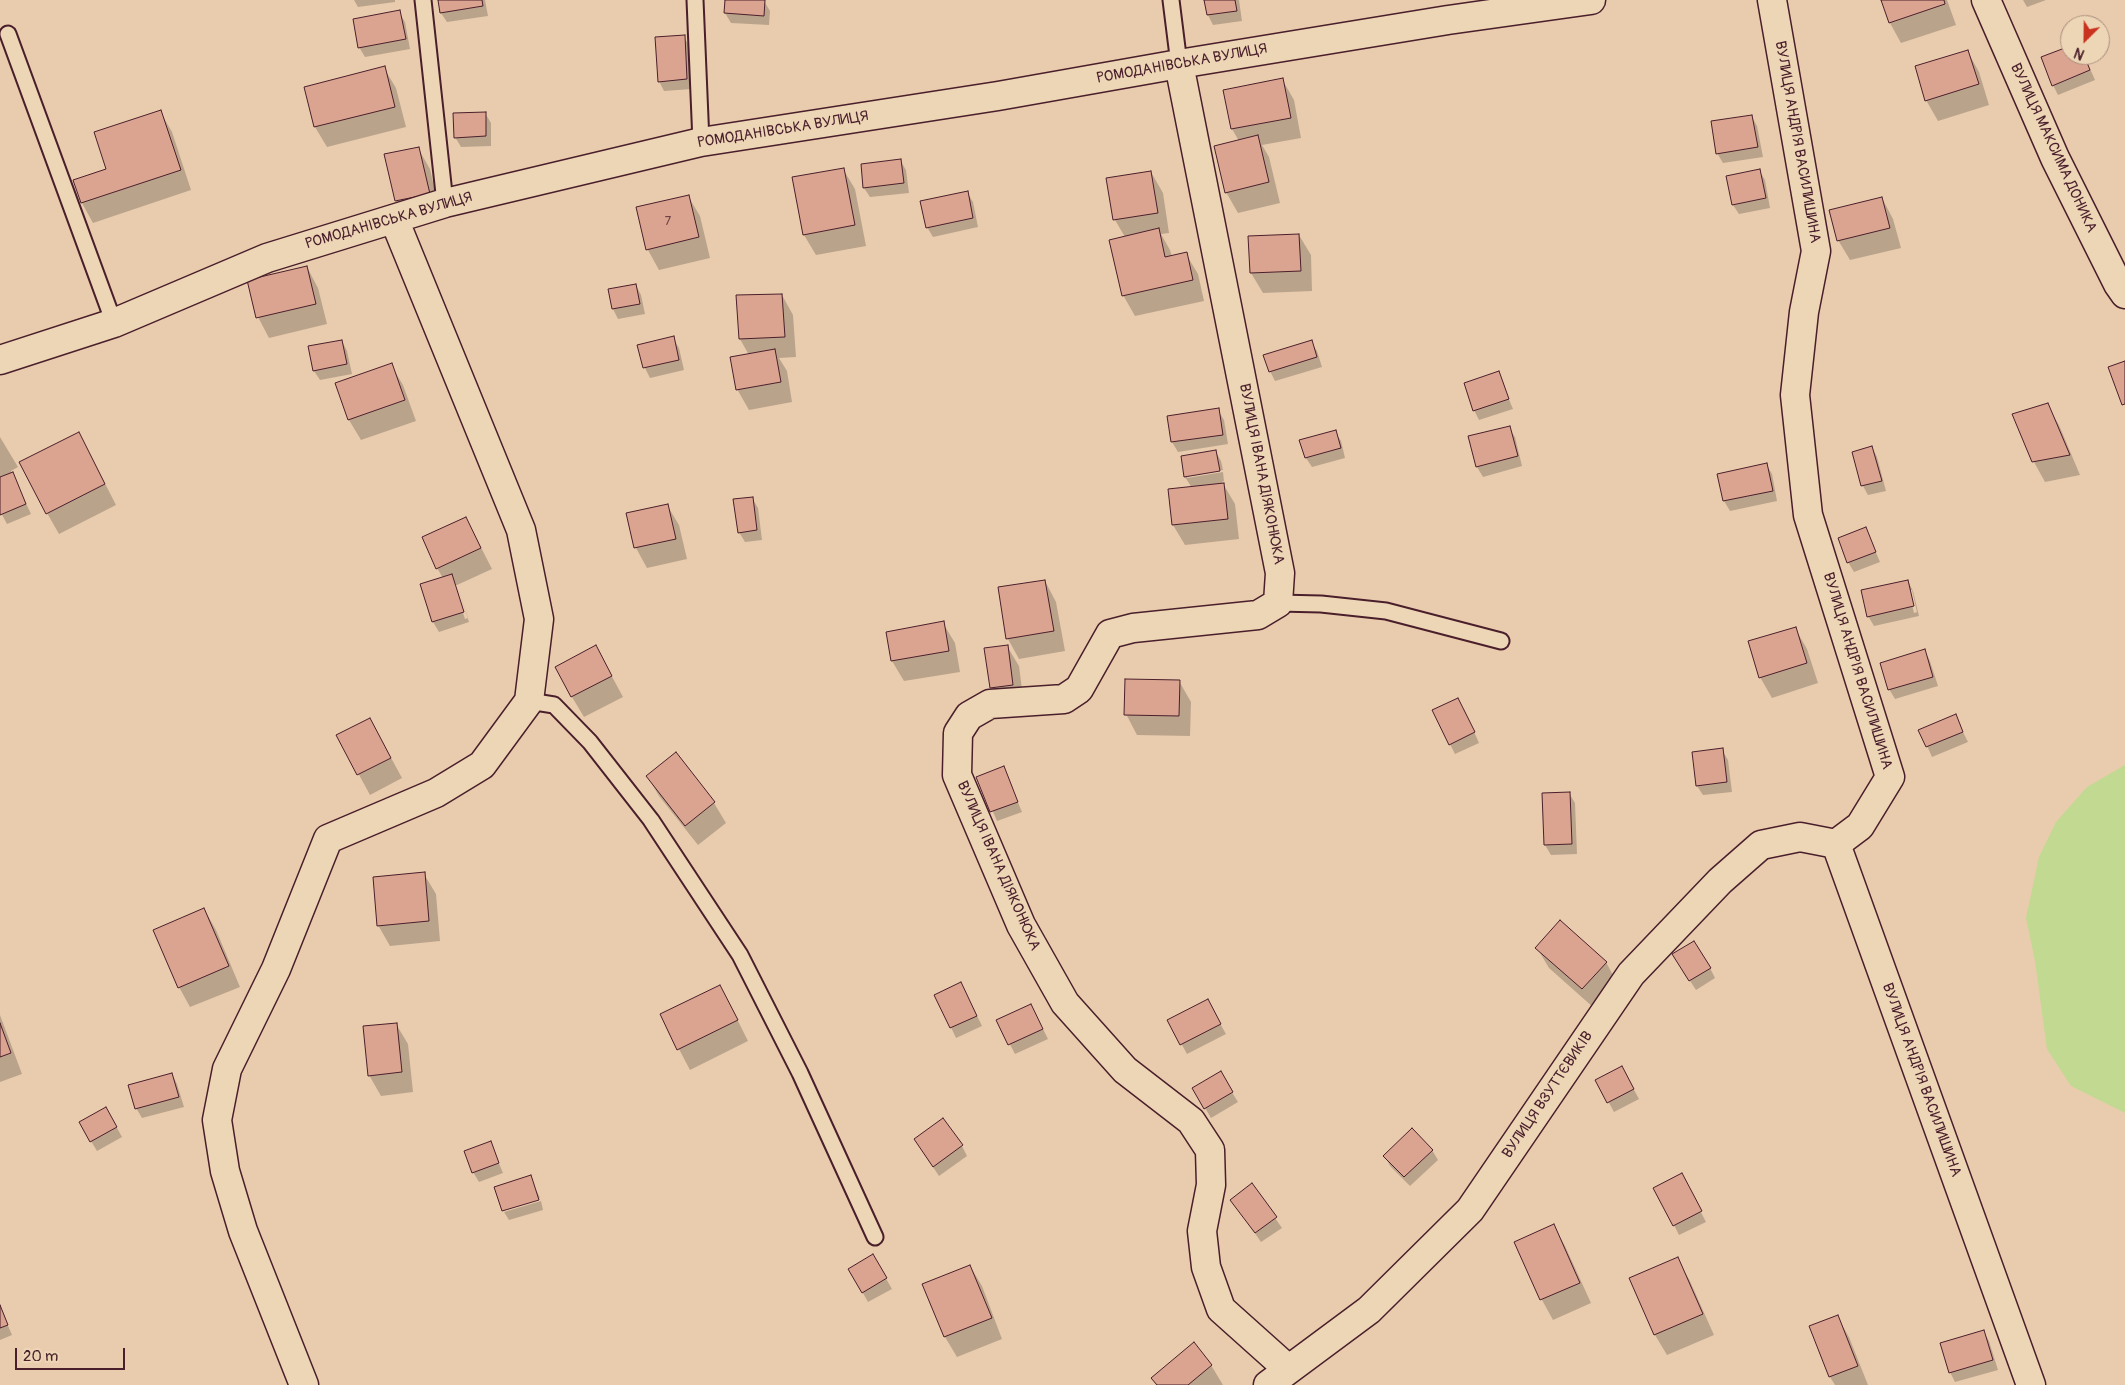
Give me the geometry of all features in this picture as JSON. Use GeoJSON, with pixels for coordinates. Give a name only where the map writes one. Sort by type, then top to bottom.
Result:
{"type":"FeatureCollection","features":[{"type":"Feature","properties":{"kind":"street","name":"РОМОДАНІВСЬКА ВУЛИЦЯ"},"geometry":{"type":"LineString","coordinates":[[0,360],[114,323],[267,258],[445,203],[701,142],[998,96],[1448,20],[1591,0]]}},
{"type":"Feature","properties":{"kind":"street","name":"ВУЛИЦЯ АНДРІЯ ВАСИЛИШИНА"},"geometry":{"type":"LineString","coordinates":[[1772,0],[1816,251],[1804,312],[1795,395],[1808,515],[1890,777],[1860,826],[1836,844],[2031,1385]]}},
{"type":"Feature","properties":{"kind":"street","name":"ВУЛИЦЯ МАКСИМА ДОНИКА"},"geometry":{"type":"LineString","coordinates":[[1986,0],[2055,158],[2125,294]]}},
{"type":"Feature","properties":{"kind":"street","name":"ВУЛИЦЯ ІВАНА ДІЯКОНЮКА"},"geometry":{"type":"LineString","coordinates":[[1179,64],[1280,573],[1278,603],[1258,615],[1133,628],[1110,634],[1079,688],[1064,699],[990,704],[969,716],[958,733],[957,775],[1021,925],[1064,1003],[1125,1070],[1191,1121],[1210,1150],[1211,1185],[1202,1231],[1206,1267],[1221,1310],[1278,1377]]}},
{"type":"Feature","properties":{"kind":"street"},"geometry":{"type":"LineString","coordinates":[[304,1385],[243,1231],[225,1171],[217,1120],[227,1069],[276,969],[328,839],[436,793],[482,765],[529,701],[539,619],[521,530],[394,219]]}},
{"type":"Feature","properties":{"kind":"street","name":"ВУЛИЦЯ ВЗУТТЄВИКІВ"},"geometry":{"type":"LineString","coordinates":[[1278,1377],[1369,1310],[1470,1210],[1631,974],[1720,881],[1761,845],[1800,837],[1836,844]]}},
{"type":"Feature","properties":{"kind":"lane"},"geometry":{"type":"LineString","coordinates":[[423,0],[445,203]]}},
{"type":"Feature","properties":{"kind":"lane"},"geometry":{"type":"LineString","coordinates":[[695,0],[701,142]]}},
{"type":"Feature","properties":{"kind":"lane"},"geometry":{"type":"LineString","coordinates":[[1171,0],[1179,64]]}},
{"type":"Feature","properties":{"kind":"lane"},"geometry":{"type":"LineString","coordinates":[[8,34],[114,323]]}},
{"type":"Feature","properties":{"kind":"lane"},"geometry":{"type":"LineString","coordinates":[[1278,603],[1321,604],[1386,611],[1501,641]]}},
{"type":"Feature","properties":{"kind":"lane"},"geometry":{"type":"LineString","coordinates":[[529,701],[554,705],[590,742],[652,820],[740,955],[800,1072],[875,1237]]}},
{"type":"Feature","properties":{"kind":"green space"},"geometry":{"type":"Polygon","coordinates":[[[2125,765],[2125,1113],[2071,1086],[2047,1049],[2035,961],[2026,918],[2039,857],[2056,822],[2087,787],[2125,765]]]}},
{"type":"Feature","properties":{"kind":"building"},"geometry":{"type":"Polygon","coordinates":[[[438,0],[482,0],[483,6],[440,13],[438,0]]]}},
{"type":"Feature","properties":{"kind":"building"},"geometry":{"type":"Polygon","coordinates":[[[725,0],[765,0],[764,16],[724,13],[725,0]]]}},
{"type":"Feature","properties":{"kind":"building"},"geometry":{"type":"Polygon","coordinates":[[[1204,0],[1235,0],[1237,11],[1207,15],[1204,0]]]}},
{"type":"Feature","properties":{"kind":"building"},"geometry":{"type":"Polygon","coordinates":[[[1881,0],[1944,0],[1945,4],[1889,23],[1881,0]]]}},
{"type":"Feature","properties":{"kind":"building"},"geometry":{"type":"Polygon","coordinates":[[[400,10],[406,39],[358,48],[353,19],[400,10]]]}},
{"type":"Feature","properties":{"kind":"building"},"geometry":{"type":"Polygon","coordinates":[[[685,35],[687,79],[658,82],[655,37],[685,35]]]}},
{"type":"Feature","properties":{"kind":"building"},"geometry":{"type":"Polygon","coordinates":[[[1968,50],[1979,84],[1925,101],[1915,66],[1968,50]]]}},
{"type":"Feature","properties":{"kind":"building"},"geometry":{"type":"Polygon","coordinates":[[[2060,50],[2060,65],[2088,65],[2090,70],[2052,86],[2041,57],[2060,50]]]}},
{"type":"Feature","properties":{"kind":"building"},"geometry":{"type":"Polygon","coordinates":[[[385,66],[395,107],[314,127],[304,87],[385,66]]]}},
{"type":"Feature","properties":{"kind":"building"},"geometry":{"type":"Polygon","coordinates":[[[1283,78],[1291,118],[1231,129],[1223,90],[1283,78]]]}},
{"type":"Feature","properties":{"kind":"building"},"geometry":{"type":"Polygon","coordinates":[[[161,110],[181,170],[81,203],[73,180],[106,169],[94,132],[161,110]]]}},
{"type":"Feature","properties":{"kind":"building"},"geometry":{"type":"Polygon","coordinates":[[[486,112],[486,136],[454,138],[453,113],[486,112]]]}},
{"type":"Feature","properties":{"kind":"building"},"geometry":{"type":"Polygon","coordinates":[[[1752,115],[1758,147],[1716,154],[1711,121],[1752,115]]]}},
{"type":"Feature","properties":{"kind":"building"},"geometry":{"type":"Polygon","coordinates":[[[1258,135],[1269,182],[1225,193],[1214,146],[1258,135]]]}},
{"type":"Feature","properties":{"kind":"building"},"geometry":{"type":"Polygon","coordinates":[[[419,147],[430,194],[395,201],[384,154],[419,147]]]}},
{"type":"Feature","properties":{"kind":"building"},"geometry":{"type":"Polygon","coordinates":[[[901,159],[904,183],[863,188],[861,164],[901,159]]]}},
{"type":"Feature","properties":{"kind":"building"},"geometry":{"type":"Polygon","coordinates":[[[844,168],[855,225],[803,235],[792,177],[844,168]]]}},
{"type":"Feature","properties":{"kind":"building"},"geometry":{"type":"Polygon","coordinates":[[[1760,169],[1766,198],[1732,205],[1726,176],[1760,169]]]}},
{"type":"Feature","properties":{"kind":"building"},"geometry":{"type":"Polygon","coordinates":[[[1151,171],[1158,213],[1113,220],[1106,178],[1151,171]]]}},
{"type":"Feature","properties":{"kind":"building"},"geometry":{"type":"Polygon","coordinates":[[[968,191],[973,218],[926,228],[920,201],[968,191]]]}},
{"type":"Feature","properties":{"kind":"building"},"geometry":{"type":"Polygon","coordinates":[[[689,195],[699,237],[646,250],[636,207],[689,195]]]}},
{"type":"Feature","properties":{"kind":"building"},"geometry":{"type":"Polygon","coordinates":[[[1882,197],[1890,228],[1837,241],[1829,210],[1882,197]]]}},
{"type":"Feature","properties":{"kind":"building"},"geometry":{"type":"Polygon","coordinates":[[[1159,228],[1165,257],[1187,252],[1193,280],[1122,296],[1109,240],[1159,228]]]}},
{"type":"Feature","properties":{"kind":"building"},"geometry":{"type":"Polygon","coordinates":[[[1299,234],[1301,271],[1250,273],[1248,236],[1299,234]]]}},
{"type":"Feature","properties":{"kind":"building"},"geometry":{"type":"Polygon","coordinates":[[[307,266],[316,304],[256,318],[247,280],[307,266]]]}},
{"type":"Feature","properties":{"kind":"building"},"geometry":{"type":"Polygon","coordinates":[[[636,284],[640,304],[612,309],[608,289],[636,284]]]}},
{"type":"Feature","properties":{"kind":"building"},"geometry":{"type":"Polygon","coordinates":[[[782,294],[785,337],[739,339],[736,295],[782,294]]]}},
{"type":"Feature","properties":{"kind":"building"},"geometry":{"type":"Polygon","coordinates":[[[674,336],[679,360],[643,368],[637,345],[674,336]]]}},
{"type":"Feature","properties":{"kind":"building"},"geometry":{"type":"Polygon","coordinates":[[[342,340],[347,364],[313,371],[308,346],[342,340]]]}},
{"type":"Feature","properties":{"kind":"building"},"geometry":{"type":"Polygon","coordinates":[[[1312,340],[1317,357],[1269,372],[1263,355],[1312,340]]]}},
{"type":"Feature","properties":{"kind":"building"},"geometry":{"type":"Polygon","coordinates":[[[775,349],[781,382],[736,390],[730,357],[775,349]]]}},
{"type":"Feature","properties":{"kind":"building"},"geometry":{"type":"Polygon","coordinates":[[[2125,361],[2125,404],[2122,405],[2108,367],[2125,361]]]}},
{"type":"Feature","properties":{"kind":"building"},"geometry":{"type":"Polygon","coordinates":[[[392,363],[405,400],[348,420],[335,383],[392,363]]]}},
{"type":"Feature","properties":{"kind":"building"},"geometry":{"type":"Polygon","coordinates":[[[1499,371],[1509,399],[1473,411],[1464,383],[1499,371]]]}},
{"type":"Feature","properties":{"kind":"building"},"geometry":{"type":"Polygon","coordinates":[[[2048,403],[2070,455],[2032,462],[2012,414],[2048,403]]]}},
{"type":"Feature","properties":{"kind":"building"},"geometry":{"type":"Polygon","coordinates":[[[1219,408],[1223,435],[1171,442],[1167,416],[1219,408]]]}},
{"type":"Feature","properties":{"kind":"building"},"geometry":{"type":"Polygon","coordinates":[[[1510,426],[1518,456],[1476,467],[1468,436],[1510,426]]]}},
{"type":"Feature","properties":{"kind":"building"},"geometry":{"type":"Polygon","coordinates":[[[1336,430],[1341,448],[1305,458],[1299,440],[1336,430]]]}},
{"type":"Feature","properties":{"kind":"building"},"geometry":{"type":"Polygon","coordinates":[[[79,432],[105,484],[46,514],[19,462],[79,432]]]}},
{"type":"Feature","properties":{"kind":"building"},"geometry":{"type":"Polygon","coordinates":[[[1872,446],[1882,481],[1861,486],[1852,452],[1872,446]]]}},
{"type":"Feature","properties":{"kind":"building"},"geometry":{"type":"Polygon","coordinates":[[[1216,450],[1220,471],[1184,477],[1181,456],[1216,450]]]}},
{"type":"Feature","properties":{"kind":"building"},"geometry":{"type":"Polygon","coordinates":[[[1767,463],[1773,491],[1723,501],[1717,474],[1767,463]]]}},
{"type":"Feature","properties":{"kind":"building"},"geometry":{"type":"Polygon","coordinates":[[[13,472],[26,504],[0,515],[0,477],[13,472]]]}},
{"type":"Feature","properties":{"kind":"building"},"geometry":{"type":"Polygon","coordinates":[[[1224,483],[1228,519],[1172,525],[1168,489],[1224,483]]]}},
{"type":"Feature","properties":{"kind":"building"},"geometry":{"type":"Polygon","coordinates":[[[753,497],[757,530],[738,533],[733,499],[753,497]]]}},
{"type":"Feature","properties":{"kind":"building"},"geometry":{"type":"Polygon","coordinates":[[[668,504],[676,539],[634,548],[626,513],[668,504]]]}},
{"type":"Feature","properties":{"kind":"building"},"geometry":{"type":"Polygon","coordinates":[[[466,517],[481,548],[436,569],[422,537],[466,517]]]}},
{"type":"Feature","properties":{"kind":"building"},"geometry":{"type":"Polygon","coordinates":[[[1866,527],[1876,552],[1847,563],[1838,538],[1866,527]]]}},
{"type":"Feature","properties":{"kind":"building"},"geometry":{"type":"Polygon","coordinates":[[[452,574],[464,612],[432,622],[420,584],[452,574]]]}},
{"type":"Feature","properties":{"kind":"building"},"geometry":{"type":"Polygon","coordinates":[[[1045,580],[1054,631],[1006,639],[998,587],[1045,580]]]}},
{"type":"Feature","properties":{"kind":"building"},"geometry":{"type":"Polygon","coordinates":[[[1908,580],[1914,606],[1867,617],[1861,590],[1908,580]]]}},
{"type":"Feature","properties":{"kind":"building"},"geometry":{"type":"Polygon","coordinates":[[[944,621],[949,651],[891,661],[886,632],[944,621]]]}},
{"type":"Feature","properties":{"kind":"building"},"geometry":{"type":"Polygon","coordinates":[[[1796,627],[1807,663],[1759,678],[1748,641],[1796,627]]]}},
{"type":"Feature","properties":{"kind":"building"},"geometry":{"type":"Polygon","coordinates":[[[596,645],[612,676],[571,697],[555,667],[596,645]]]}},
{"type":"Feature","properties":{"kind":"building"},"geometry":{"type":"Polygon","coordinates":[[[1008,645],[1013,685],[990,688],[984,648],[1008,645]]]}},
{"type":"Feature","properties":{"kind":"building"},"geometry":{"type":"Polygon","coordinates":[[[1925,649],[1933,677],[1888,690],[1880,663],[1925,649]]]}},
{"type":"Feature","properties":{"kind":"building"},"geometry":{"type":"Polygon","coordinates":[[[1125,679],[1180,680],[1179,716],[1124,715],[1125,679]]]}},
{"type":"Feature","properties":{"kind":"building"},"geometry":{"type":"Polygon","coordinates":[[[1458,698],[1475,732],[1449,745],[1432,710],[1458,698]]]}},
{"type":"Feature","properties":{"kind":"building"},"geometry":{"type":"Polygon","coordinates":[[[1956,714],[1963,732],[1926,747],[1918,730],[1956,714]]]}},
{"type":"Feature","properties":{"kind":"building"},"geometry":{"type":"Polygon","coordinates":[[[370,718],[391,758],[357,775],[336,735],[370,718]]]}},
{"type":"Feature","properties":{"kind":"building"},"geometry":{"type":"Polygon","coordinates":[[[1723,748],[1727,782],[1696,786],[1692,752],[1723,748]]]}},
{"type":"Feature","properties":{"kind":"building"},"geometry":{"type":"Polygon","coordinates":[[[676,752],[715,802],[685,826],[646,776],[676,752]]]}},
{"type":"Feature","properties":{"kind":"building"},"geometry":{"type":"Polygon","coordinates":[[[1004,766],[1018,802],[990,812],[976,777],[1004,766]]]}},
{"type":"Feature","properties":{"kind":"building"},"geometry":{"type":"Polygon","coordinates":[[[1570,792],[1572,844],[1544,845],[1542,793],[1570,792]]]}},
{"type":"Feature","properties":{"kind":"building"},"geometry":{"type":"Polygon","coordinates":[[[425,872],[429,921],[377,926],[373,877],[425,872]]]}},
{"type":"Feature","properties":{"kind":"building"},"geometry":{"type":"Polygon","coordinates":[[[204,908],[229,966],[178,988],[153,930],[204,908]]]}},
{"type":"Feature","properties":{"kind":"building"},"geometry":{"type":"Polygon","coordinates":[[[1560,920],[1607,962],[1582,989],[1535,948],[1560,920]]]}},
{"type":"Feature","properties":{"kind":"building"},"geometry":{"type":"Polygon","coordinates":[[[1694,941],[1711,968],[1689,981],[1672,954],[1694,941]]]}},
{"type":"Feature","properties":{"kind":"building"},"geometry":{"type":"Polygon","coordinates":[[[961,982],[977,1016],[950,1028],[934,995],[961,982]]]}},
{"type":"Feature","properties":{"kind":"building"},"geometry":{"type":"Polygon","coordinates":[[[720,985],[738,1020],[677,1050],[660,1014],[720,985]]]}},
{"type":"Feature","properties":{"kind":"building"},"geometry":{"type":"Polygon","coordinates":[[[1208,999],[1221,1024],[1180,1045],[1167,1020],[1208,999]]]}},
{"type":"Feature","properties":{"kind":"building"},"geometry":{"type":"Polygon","coordinates":[[[1031,1004],[1043,1029],[1008,1045],[996,1020],[1031,1004]]]}},
{"type":"Feature","properties":{"kind":"building"},"geometry":{"type":"Polygon","coordinates":[[[0,1023],[11,1053],[0,1057],[0,1023]]]}},
{"type":"Feature","properties":{"kind":"building"},"geometry":{"type":"Polygon","coordinates":[[[397,1023],[402,1072],[368,1076],[363,1026],[397,1023]]]}},
{"type":"Feature","properties":{"kind":"building"},"geometry":{"type":"Polygon","coordinates":[[[1622,1066],[1634,1089],[1607,1103],[1595,1080],[1622,1066]]]}},
{"type":"Feature","properties":{"kind":"building"},"geometry":{"type":"Polygon","coordinates":[[[1221,1071],[1233,1092],[1204,1109],[1192,1088],[1221,1071]]]}},
{"type":"Feature","properties":{"kind":"building"},"geometry":{"type":"Polygon","coordinates":[[[172,1073],[179,1097],[135,1109],[128,1085],[172,1073]]]}},
{"type":"Feature","properties":{"kind":"building"},"geometry":{"type":"Polygon","coordinates":[[[106,1107],[117,1127],[90,1142],[79,1122],[106,1107]]]}},
{"type":"Feature","properties":{"kind":"building"},"geometry":{"type":"Polygon","coordinates":[[[943,1118],[963,1145],[933,1167],[914,1139],[943,1118]]]}},
{"type":"Feature","properties":{"kind":"building"},"geometry":{"type":"Polygon","coordinates":[[[1412,1128],[1433,1150],[1404,1177],[1383,1156],[1412,1128]]]}},
{"type":"Feature","properties":{"kind":"building"},"geometry":{"type":"Polygon","coordinates":[[[491,1141],[499,1163],[472,1173],[464,1151],[491,1141]]]}},
{"type":"Feature","properties":{"kind":"building"},"geometry":{"type":"Polygon","coordinates":[[[1682,1173],[1702,1211],[1673,1226],[1653,1188],[1682,1173]]]}},
{"type":"Feature","properties":{"kind":"building"},"geometry":{"type":"Polygon","coordinates":[[[531,1175],[539,1200],[502,1211],[494,1187],[531,1175]]]}},
{"type":"Feature","properties":{"kind":"building"},"geometry":{"type":"Polygon","coordinates":[[[1252,1183],[1277,1217],[1255,1233],[1230,1200],[1252,1183]]]}},
{"type":"Feature","properties":{"kind":"building"},"geometry":{"type":"Polygon","coordinates":[[[1554,1224],[1580,1283],[1540,1300],[1514,1242],[1554,1224]]]}},
{"type":"Feature","properties":{"kind":"building"},"geometry":{"type":"Polygon","coordinates":[[[873,1254],[887,1278],[862,1293],[848,1269],[873,1254]]]}},
{"type":"Feature","properties":{"kind":"building"},"geometry":{"type":"Polygon","coordinates":[[[1678,1257],[1703,1314],[1654,1335],[1629,1278],[1678,1257]]]}},
{"type":"Feature","properties":{"kind":"building"},"geometry":{"type":"Polygon","coordinates":[[[970,1265],[992,1318],[944,1337],[922,1284],[970,1265]]]}},
{"type":"Feature","properties":{"kind":"building"},"geometry":{"type":"Polygon","coordinates":[[[0,1305],[8,1325],[0,1328],[0,1305]]]}},
{"type":"Feature","properties":{"kind":"building"},"geometry":{"type":"Polygon","coordinates":[[[1838,1315],[1858,1366],[1829,1377],[1809,1326],[1838,1315]]]}},
{"type":"Feature","properties":{"kind":"building"},"geometry":{"type":"Polygon","coordinates":[[[1984,1330],[1993,1360],[1949,1373],[1940,1343],[1984,1330]]]}},
{"type":"Feature","properties":{"kind":"building"},"geometry":{"type":"Polygon","coordinates":[[[1194,1342],[1212,1365],[1188,1385],[1157,1385],[1151,1378],[1194,1342]]]}}]}
